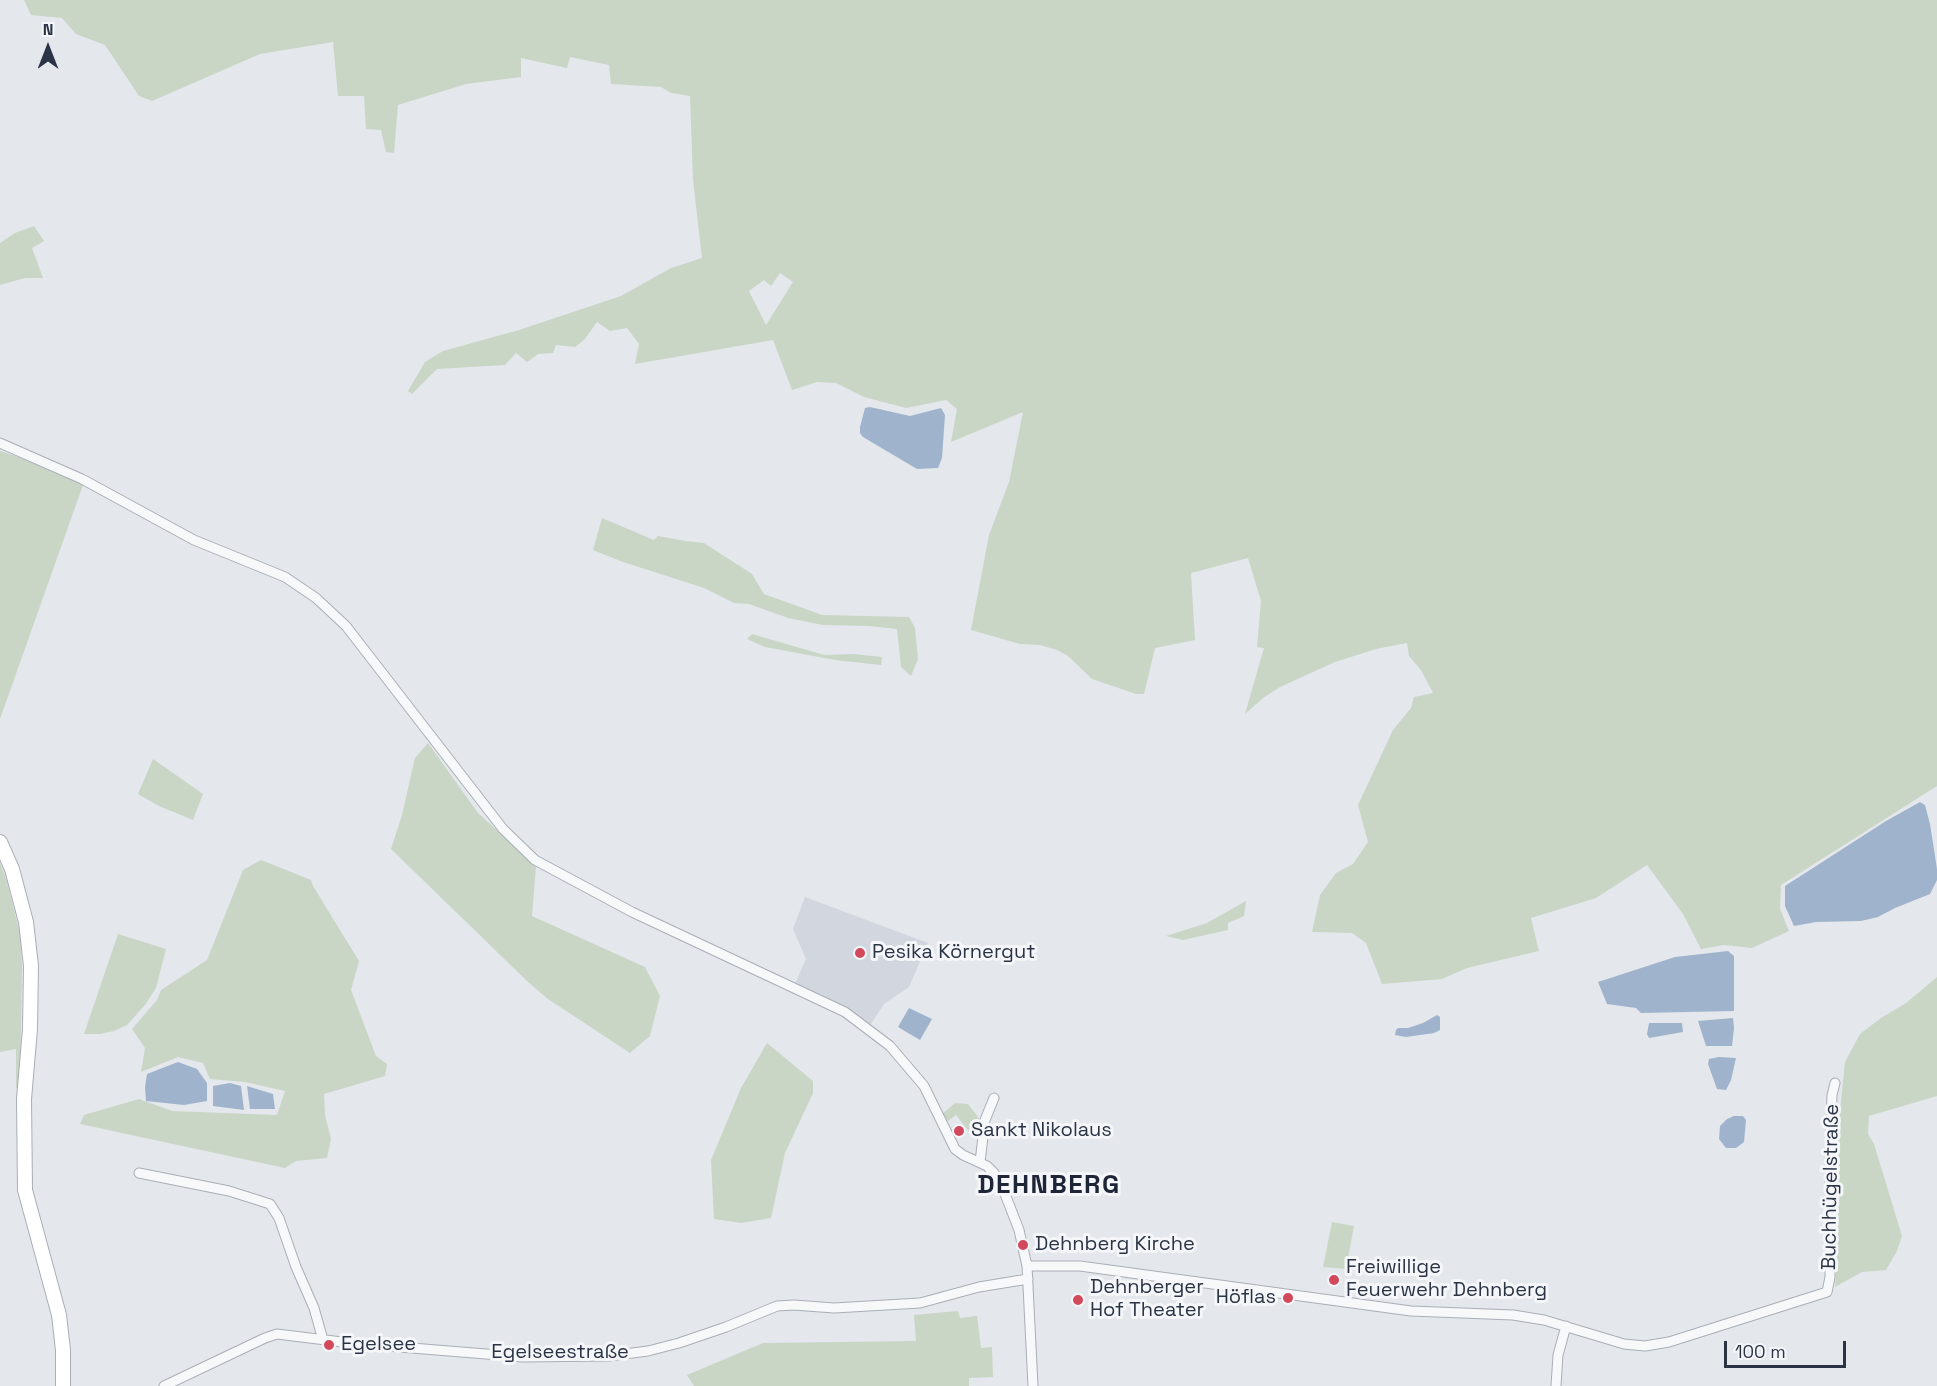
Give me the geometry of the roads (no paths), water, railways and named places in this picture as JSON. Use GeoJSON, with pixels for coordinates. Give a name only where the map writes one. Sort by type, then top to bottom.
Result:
{"type":"FeatureCollection","features":[{"type":"Feature","properties":{"kind":"street"},"geometry":{"type":"LineString","coordinates":[[0,443],[82,479],[194,540],[285,577],[316,598],[346,626],[496,822],[535,860],[632,912],[845,1012],[878,1035],[924,1086],[955,1149],[980,1162],[994,1173],[1005,1194],[1019,1230],[1027,1266],[1033,1386]]}},
{"type":"Feature","properties":{"kind":"street"},"geometry":{"type":"LineString","coordinates":[[0,842],[12,869],[26,922],[31,966],[30,1029],[24,1099],[25,1190],[59,1315],[63,1350],[63,1386]]}},
{"type":"Feature","properties":{"kind":"street","name":"Buchhügelstraße"},"geometry":{"type":"LineString","coordinates":[[1566,1326],[1624,1344],[1645,1346],[1669,1342],[1827,1292],[1830,1277],[1832,1106],[1835,1083]]}},
{"type":"Feature","properties":{"kind":"street"},"geometry":{"type":"LineString","coordinates":[[980,1162],[985,1120],[994,1098]]}},
{"type":"Feature","properties":{"kind":"street"},"geometry":{"type":"LineString","coordinates":[[139,1173],[229,1191],[270,1204],[279,1218],[296,1267],[314,1308],[323,1340]]}},
{"type":"Feature","properties":{"kind":"street"},"geometry":{"type":"LineString","coordinates":[[1027,1266],[1080,1266],[1411,1311],[1485,1313],[1544,1320],[1566,1326],[1558,1355],[1556,1386]]}},
{"type":"Feature","properties":{"kind":"street","name":"Egelseestraße"},"geometry":{"type":"LineString","coordinates":[[164,1386],[277,1334],[523,1357],[609,1356],[648,1351],[679,1343],[777,1306],[844,1307],[920,1303],[979,1287],[1028,1280]]}},
{"type":"Feature","properties":{"kind":"water"},"geometry":{"type":"Polygon","coordinates":[[[870,407],[910,416],[941,408],[945,415],[942,458],[938,468],[917,469],[863,437],[860,427],[865,408],[870,407]]]}},
{"type":"Feature","properties":{"kind":"water"},"geometry":{"type":"Polygon","coordinates":[[[1920,802],[1925,805],[1930,824],[1937,869],[1937,880],[1930,894],[1878,917],[1861,921],[1816,922],[1794,926],[1785,906],[1785,886],[1886,821],[1920,802]]]}},
{"type":"Feature","properties":{"kind":"water"},"geometry":{"type":"Polygon","coordinates":[[[1728,951],[1734,956],[1734,1011],[1641,1013],[1636,1008],[1607,1004],[1598,982],[1675,957],[1728,951]]]}},
{"type":"Feature","properties":{"kind":"water"},"geometry":{"type":"Polygon","coordinates":[[[909,1008],[932,1019],[920,1040],[898,1027],[909,1008]]]}},
{"type":"Feature","properties":{"kind":"water"},"geometry":{"type":"Polygon","coordinates":[[[1437,1015],[1440,1017],[1440,1030],[1434,1033],[1406,1037],[1395,1035],[1398,1028],[1408,1028],[1423,1023],[1437,1015]]]}},
{"type":"Feature","properties":{"kind":"water"},"geometry":{"type":"Polygon","coordinates":[[[1733,1018],[1732,1046],[1706,1046],[1698,1021],[1733,1018]]]}},
{"type":"Feature","properties":{"kind":"water"},"geometry":{"type":"Polygon","coordinates":[[[1649,1023],[1682,1023],[1683,1032],[1649,1038],[1647,1034],[1649,1023]]]}},
{"type":"Feature","properties":{"kind":"water"},"geometry":{"type":"Polygon","coordinates":[[[1736,1058],[1726,1090],[1717,1089],[1708,1064],[1709,1059],[1736,1058]]]}},
{"type":"Feature","properties":{"kind":"water"},"geometry":{"type":"Polygon","coordinates":[[[178,1062],[197,1069],[207,1083],[207,1101],[184,1105],[146,1101],[147,1074],[178,1062]]]}},
{"type":"Feature","properties":{"kind":"water"},"geometry":{"type":"Polygon","coordinates":[[[230,1083],[241,1086],[244,1110],[213,1106],[213,1086],[230,1083]]]}},
{"type":"Feature","properties":{"kind":"water"},"geometry":{"type":"Polygon","coordinates":[[[247,1086],[273,1094],[275,1109],[250,1109],[247,1086]]]}},
{"type":"Feature","properties":{"kind":"water"},"geometry":{"type":"Polygon","coordinates":[[[1734,1116],[1743,1116],[1746,1120],[1744,1142],[1736,1148],[1726,1148],[1719,1139],[1720,1126],[1734,1116]]]}},
{"type":"Feature","properties":{"kind":"place","name":"Pesika Körnergut"},"geometry":{"type":"Point","coordinates":[860,953]}},
{"type":"Feature","properties":{"kind":"place","name":"Sankt Nikolaus"},"geometry":{"type":"Point","coordinates":[959,1131]}},
{"type":"Feature","properties":{"kind":"place","name":"Dehnberg Kirche"},"geometry":{"type":"Point","coordinates":[1023,1245]}},
{"type":"Feature","properties":{"kind":"place","name":"Freiwillige Feuerwehr Dehnberg"},"geometry":{"type":"Point","coordinates":[1334,1280]}},
{"type":"Feature","properties":{"kind":"place","name":"Höflas"},"geometry":{"type":"Point","coordinates":[1288,1298]}},
{"type":"Feature","properties":{"kind":"place","name":"Dehnberger Hof Theater"},"geometry":{"type":"Point","coordinates":[1078,1300]}},
{"type":"Feature","properties":{"kind":"place","name":"Egelsee"},"geometry":{"type":"Point","coordinates":[329,1345]}},
{"type":"Feature","properties":{"kind":"district","name":"DEHNBERG"},"geometry":{"type":"Point","coordinates":[1049,1186]}}]}
